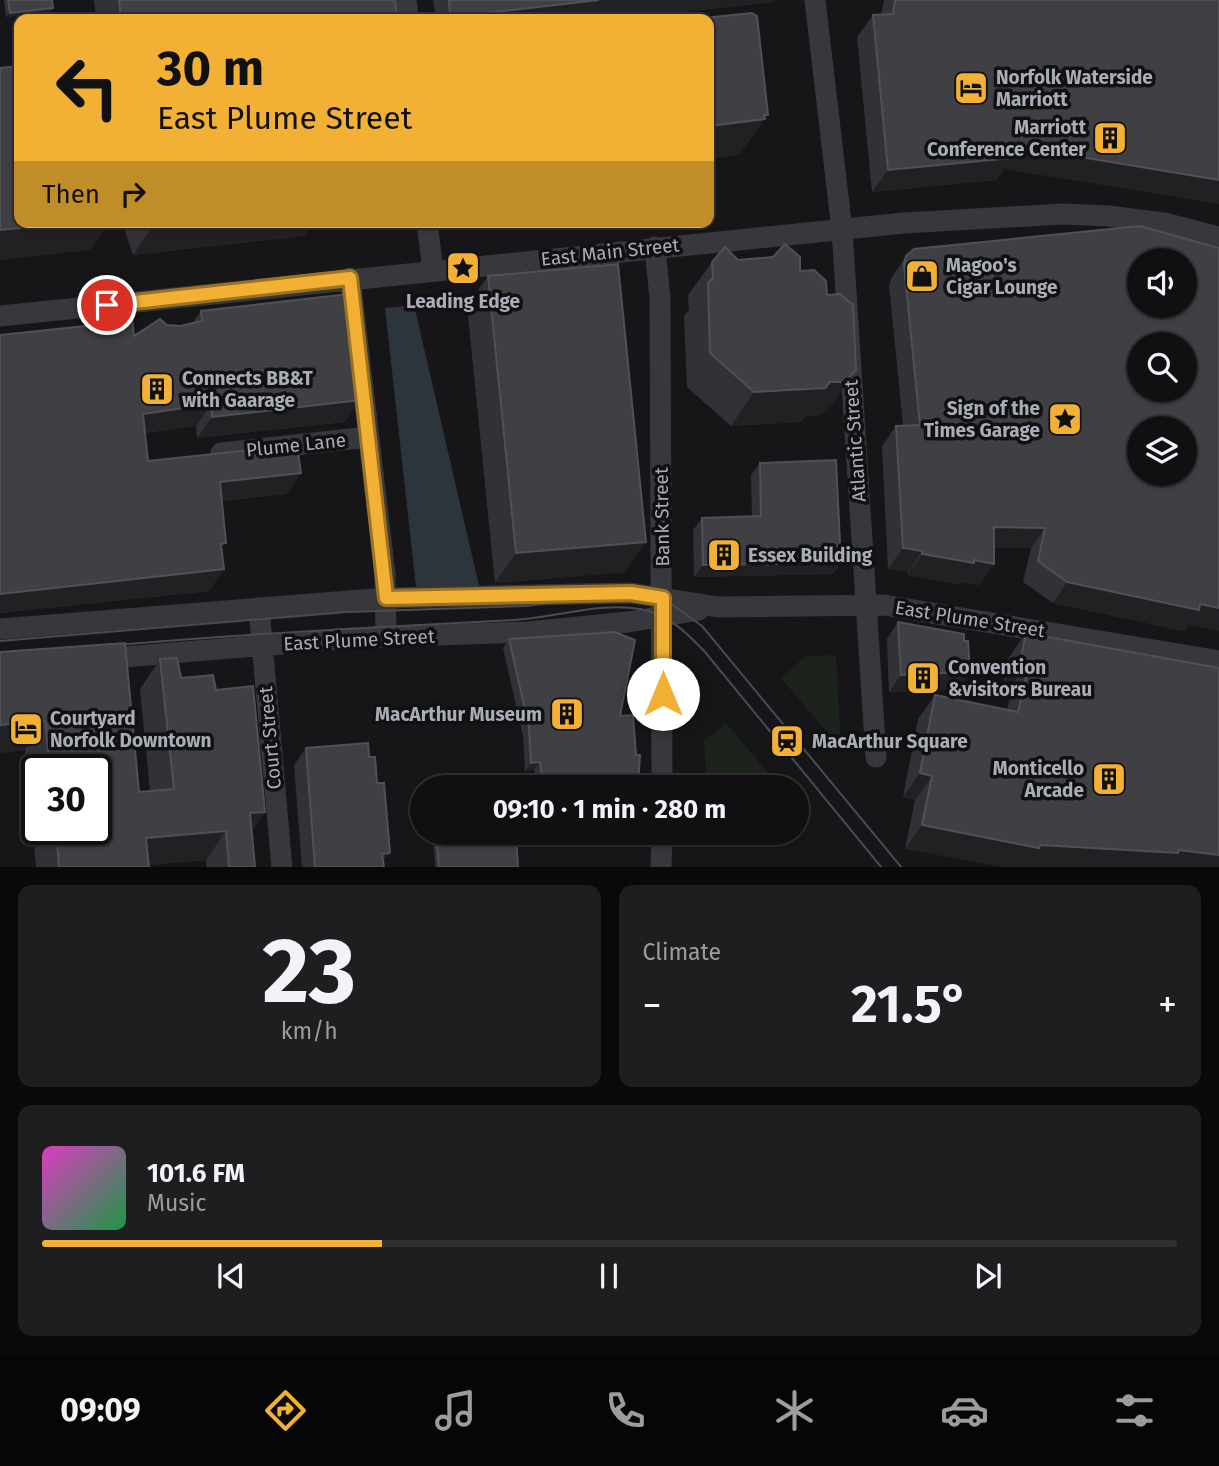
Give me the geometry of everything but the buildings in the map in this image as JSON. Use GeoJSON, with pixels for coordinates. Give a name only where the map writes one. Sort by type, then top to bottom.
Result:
{"type":"FeatureCollection","features":[{"type":"Feature","properties":{"kind":"street","name":"Atlantic Street"},"geometry":{"type":"LineString","coordinates":[[815,0],[842,230],[876,757]]}},
{"type":"Feature","properties":{"kind":"street","name":"East Main Street"},"geometry":{"type":"LineString","coordinates":[[0,316],[904,223],[1063,214],[1164,223],[1219,237]]}},
{"type":"Feature","properties":{"kind":"street"},"geometry":{"type":"LineString","coordinates":[[428,228],[433,271]]}},
{"type":"Feature","properties":{"kind":"street","name":"Bank Street"},"geometry":{"type":"LineString","coordinates":[[655,247],[660,298],[662,775]]}},
{"type":"Feature","properties":{"kind":"street"},"geometry":{"type":"LineString","coordinates":[[350,278],[386,598],[386,637]]}},
{"type":"Feature","properties":{"kind":"street","name":"Plume Lane"},"geometry":{"type":"LineString","coordinates":[[206,455],[369,437]]}},
{"type":"Feature","properties":{"kind":"street","name":"East Plume Street"},"geometry":{"type":"LineString","coordinates":[[0,629],[386,598],[631,593],[663,607]]}},
{"type":"Feature","properties":{"kind":"street","name":"East Plume Street"},"geometry":{"type":"LineString","coordinates":[[80,661],[262,645],[528,632],[663,607],[866,604],[974,618],[1219,661]]}},
{"type":"Feature","properties":{"kind":"street","name":"Court Street"},"geometry":{"type":"LineString","coordinates":[[259,608],[282,867]]}},
{"type":"Feature","properties":{"kind":"street"},"geometry":{"type":"LineString","coordinates":[[662,845],[662,867]]}},
{"type":"Feature","properties":{"kind":"shaded area"},"geometry":{"type":"Polygon","coordinates":[[[414,305],[480,590],[416,587],[385,308],[414,305]]]}},
{"type":"Feature","properties":{"kind":"shaded area"},"geometry":{"type":"Polygon","coordinates":[[[836,655],[841,749],[781,678],[806,656],[836,655]]]}},
{"type":"Feature","properties":{"kind":"shaded area"},"geometry":{"type":"Polygon","coordinates":[[[726,723],[770,775],[706,775],[704,741],[726,723]]]}},
{"type":"Feature","properties":{"kind":"tram line"},"geometry":{"type":"LineString","coordinates":[[0,641],[347,612],[526,606],[632,592],[663,598],[702,626],[901,867]]}},
{"type":"Feature","properties":{"kind":"tram line"},"geometry":{"type":"LineString","coordinates":[[105,646],[258,634],[529,619],[609,607],[650,611],[676,625],[705,652],[881,867]]}},
{"type":"Feature","properties":{"kind":"place","name":"Norfolk Waterside Marriott"},"geometry":{"type":"Point","coordinates":[971,88]}},
{"type":"Feature","properties":{"kind":"place","name":"Marriott Conference Center"},"geometry":{"type":"Point","coordinates":[1110,138]}},
{"type":"Feature","properties":{"kind":"place","name":"Leading Edge"},"geometry":{"type":"Point","coordinates":[463,268]}},
{"type":"Feature","properties":{"kind":"place","name":"Magoo's Cigar Lounge"},"geometry":{"type":"Point","coordinates":[922,276]}},
{"type":"Feature","properties":{"kind":"place","name":"Connects BB&T with Gaarage"},"geometry":{"type":"Point","coordinates":[157,389]}},
{"type":"Feature","properties":{"kind":"place","name":"Sign of the Times Garage"},"geometry":{"type":"Point","coordinates":[1065,419]}},
{"type":"Feature","properties":{"kind":"place","name":"Essex Building"},"geometry":{"type":"Point","coordinates":[724,555]}},
{"type":"Feature","properties":{"kind":"place","name":"Convention &visitors Bureau"},"geometry":{"type":"Point","coordinates":[923,678]}},
{"type":"Feature","properties":{"kind":"place","name":"MacArthur Museum"},"geometry":{"type":"Point","coordinates":[567,714]}},
{"type":"Feature","properties":{"kind":"place","name":"Courtyard Norfolk Downtown"},"geometry":{"type":"Point","coordinates":[26,729]}},
{"type":"Feature","properties":{"kind":"place","name":"MacArthur Square"},"geometry":{"type":"Point","coordinates":[787,741]}},
{"type":"Feature","properties":{"kind":"place","name":"Monticello Arcade"},"geometry":{"type":"Point","coordinates":[1109,779]}},
{"type":"Feature","properties":{"kind":"route"},"geometry":{"type":"LineString","coordinates":[[107,305],[350,278],[386,598],[631,593],[663,598],[663,694]]}}]}
